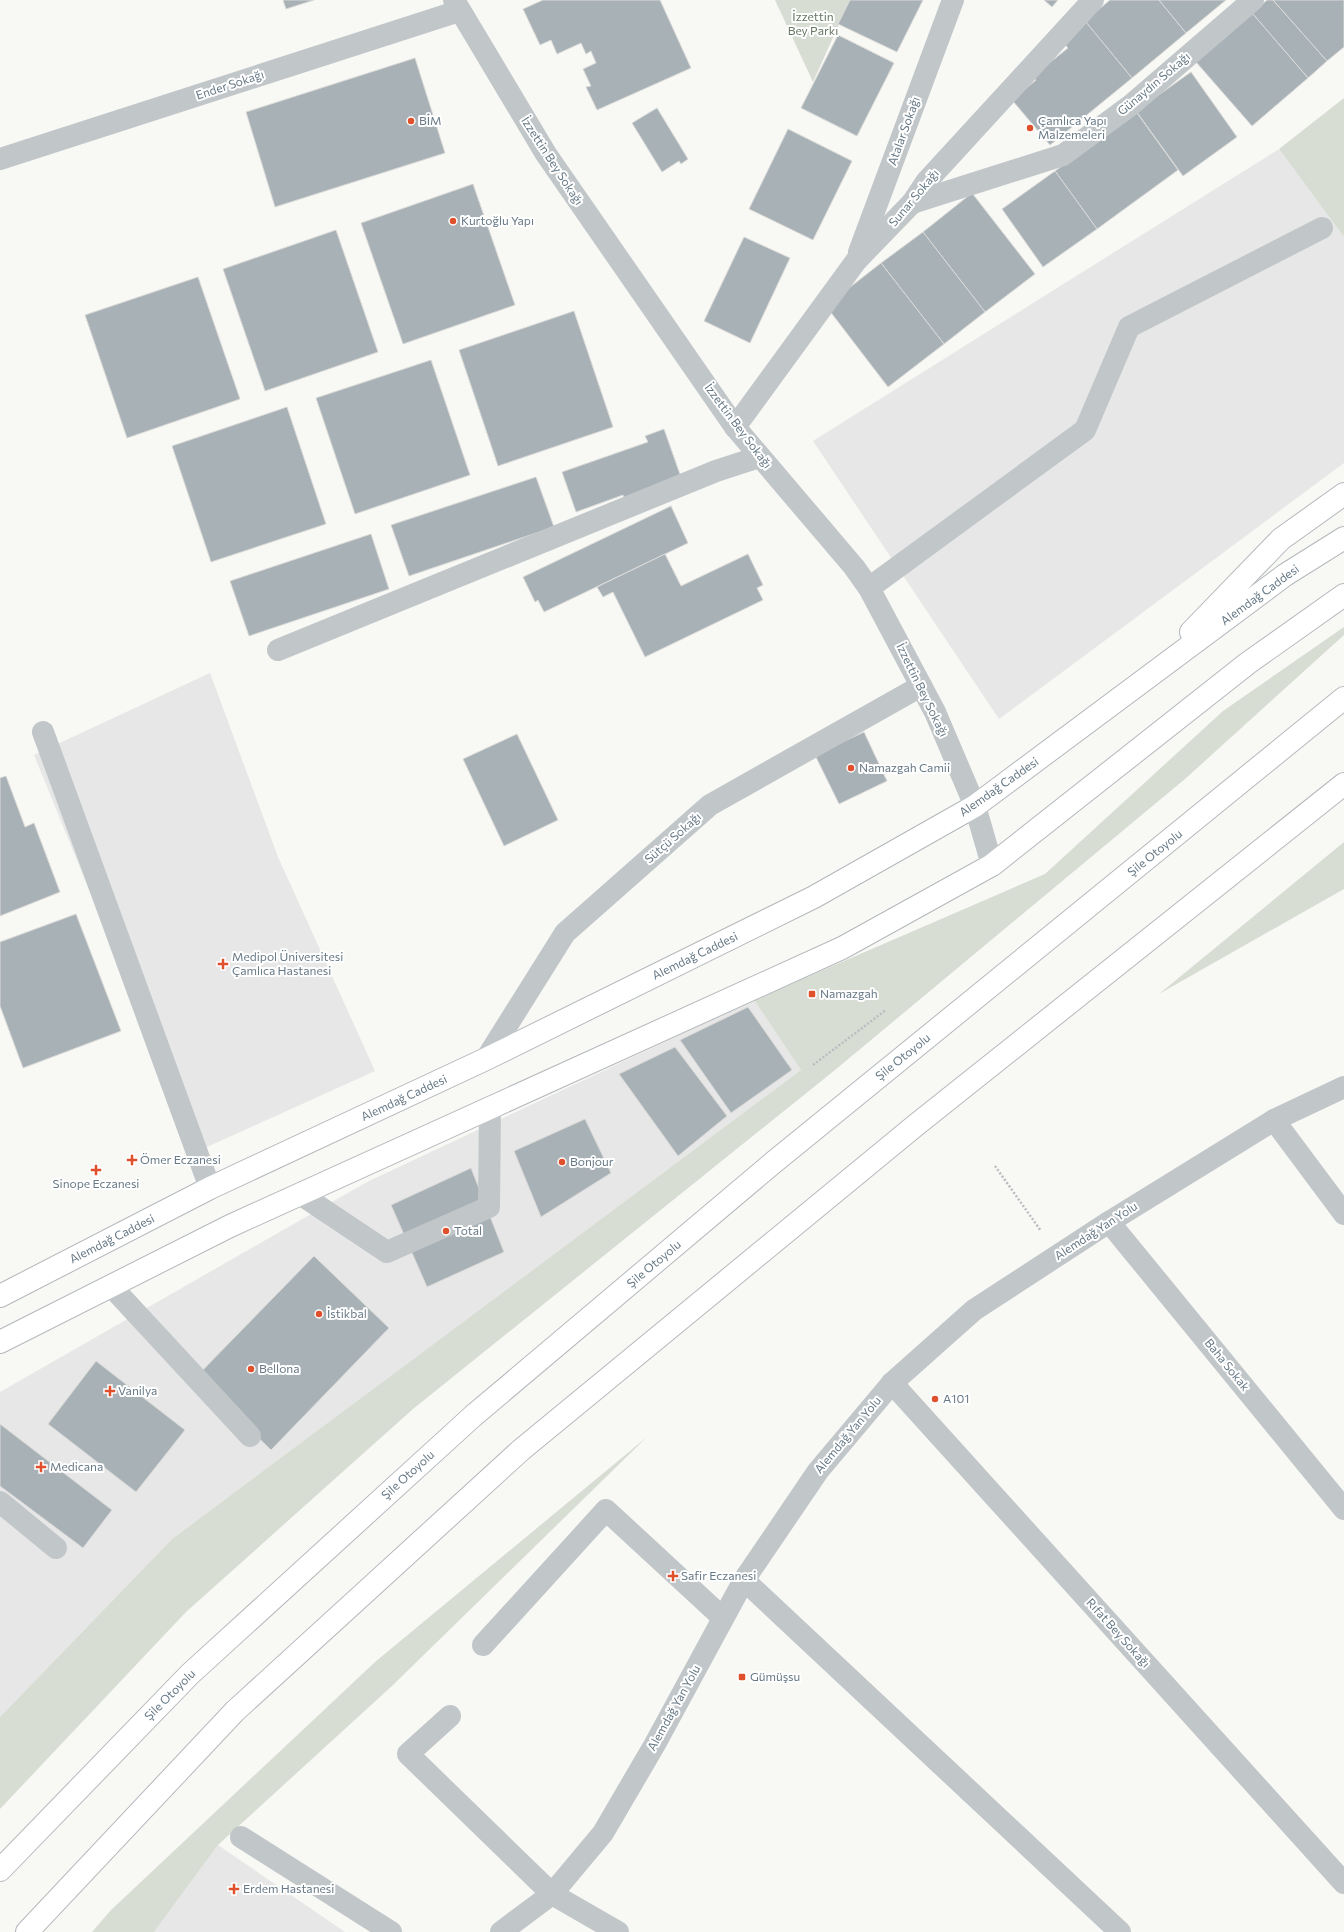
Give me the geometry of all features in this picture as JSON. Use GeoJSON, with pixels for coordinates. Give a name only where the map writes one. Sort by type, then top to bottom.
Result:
{"type":"FeatureCollection","features":[{"type":"Feature","properties":{"kind":"main road"},"geometry":{"type":"LineString","coordinates":[[1144,681],[1281,539],[1344,494]]}},
{"type":"Feature","properties":{"kind":"main road","name":"Alemdağ Caddesi"},"geometry":{"type":"LineString","coordinates":[[0,1296],[210,1188],[486,1059],[814,897],[975,806],[1285,575],[1344,538]]}},
{"type":"Feature","properties":{"kind":"main road"},"geometry":{"type":"LineString","coordinates":[[0,1342],[230,1226],[842,948],[992,865],[1248,663],[1344,595]]}},
{"type":"Feature","properties":{"kind":"main road","name":"Şile Otoyolu"},"geometry":{"type":"LineString","coordinates":[[0,1870],[190,1674],[473,1416],[774,1162],[1344,698]]}},
{"type":"Feature","properties":{"kind":"main road"},"geometry":{"type":"LineString","coordinates":[[28,1932],[235,1711],[521,1450],[916,1125],[1342,785]]}},
{"type":"Feature","properties":{"kind":"street","name":"Atalar Sokağı"},"geometry":{"type":"LineString","coordinates":[[856,261],[953,0]]}},
{"type":"Feature","properties":{"kind":"street","name":"Sunar Sokağı"},"geometry":{"type":"LineString","coordinates":[[735,427],[856,261],[912,203],[926,182],[1093,0]]}},
{"type":"Feature","properties":{"kind":"street","name":"Günaydın Sokağı"},"geometry":{"type":"LineString","coordinates":[[912,203],[1063,155],[1131,105],[1253,0]]}},
{"type":"Feature","properties":{"kind":"street","name":"Ender Sokağı"},"geometry":{"type":"LineString","coordinates":[[0,159],[457,5]]}},
{"type":"Feature","properties":{"kind":"street","name":"İzzettin Bey Sokağı"},"geometry":{"type":"LineString","coordinates":[[457,5],[546,154],[735,427],[854,567],[869,588],[935,712],[975,806],[992,865]]}},
{"type":"Feature","properties":{"kind":"street"},"geometry":{"type":"LineString","coordinates":[[869,588],[1085,430],[1130,327],[1322,228]]}},
{"type":"Feature","properties":{"kind":"street"},"geometry":{"type":"LineString","coordinates":[[278,650],[716,471],[759,457]]}},
{"type":"Feature","properties":{"kind":"street","name":"Sütçü Sokağı"},"geometry":{"type":"LineString","coordinates":[[486,1059],[565,933],[710,805],[921,686]]}},
{"type":"Feature","properties":{"kind":"street"},"geometry":{"type":"LineString","coordinates":[[43,732],[210,1188]]}},
{"type":"Feature","properties":{"kind":"street","name":"Alemdağ Yan Yolu"},"geometry":{"type":"LineString","coordinates":[[501,1932],[552,1894],[603,1832],[655,1744],[744,1580],[818,1471],[892,1382],[974,1310],[1109,1222],[1274,1120],[1344,1086]]}},
{"type":"Feature","properties":{"kind":"street"},"geometry":{"type":"LineString","coordinates":[[300,1194],[387,1252],[489,1207],[490,1107]]}},
{"type":"Feature","properties":{"kind":"street"},"geometry":{"type":"LineString","coordinates":[[1274,1120],[1344,1214]]}},
{"type":"Feature","properties":{"kind":"street","name":"Baha Sokak"},"geometry":{"type":"LineString","coordinates":[[1109,1222],[1344,1509]]}},
{"type":"Feature","properties":{"kind":"street"},"geometry":{"type":"LineString","coordinates":[[110,1286],[250,1436]]}},
{"type":"Feature","properties":{"kind":"street","name":"Rıfat Bey Sokağı"},"geometry":{"type":"LineString","coordinates":[[892,1382],[1344,1883]]}},
{"type":"Feature","properties":{"kind":"street"},"geometry":{"type":"LineString","coordinates":[[0,1502],[56,1548]]}},
{"type":"Feature","properties":{"kind":"street"},"geometry":{"type":"LineString","coordinates":[[484,1645],[606,1510],[723,1618]]}},
{"type":"Feature","properties":{"kind":"street"},"geometry":{"type":"LineString","coordinates":[[744,1580],[1120,1932]]}},
{"type":"Feature","properties":{"kind":"street"},"geometry":{"type":"LineString","coordinates":[[450,1716],[408,1754],[552,1894],[618,1932]]}},
{"type":"Feature","properties":{"kind":"street"},"geometry":{"type":"LineString","coordinates":[[241,1837],[391,1932]]}},
{"type":"Feature","properties":{"kind":"path"},"geometry":{"type":"LineString","coordinates":[[813,1065],[886,1010]]}},
{"type":"Feature","properties":{"kind":"path"},"geometry":{"type":"LineString","coordinates":[[995,1166],[1058,1255]]}},
{"type":"Feature","properties":{"kind":"shaded area"},"geometry":{"type":"Polygon","coordinates":[[[1279,149],[1344,237],[1344,463],[999,719],[813,441],[1279,149]]]}},
{"type":"Feature","properties":{"kind":"shaded area","name":"Medipol Üniversitesi Çamlıca Hastanesi"},"geometry":{"type":"Polygon","coordinates":[[[210,673],[278,857],[375,1071],[196,1152],[34,755],[210,673]]]}},
{"type":"Feature","properties":{"kind":"shaded area"},"geometry":{"type":"Polygon","coordinates":[[[754,1000],[801,1070],[172,1539],[0,1717],[0,1392],[367,1182],[754,1000]]]}},
{"type":"Feature","properties":{"kind":"shaded area","name":"Erdem Hastanesi"},"geometry":{"type":"Polygon","coordinates":[[[218,1845],[345,1932],[154,1932],[218,1845]]]}},
{"type":"Feature","properties":{"kind":"green space","name":"İzzettin Bey Parkı"},"geometry":{"type":"Polygon","coordinates":[[[775,0],[850,0],[813,82],[775,0]]]}},
{"type":"Feature","properties":{"kind":"green space"},"geometry":{"type":"Polygon","coordinates":[[[1344,98],[1344,237],[1279,149],[1344,98]]]}},
{"type":"Feature","properties":{"kind":"green space"},"geometry":{"type":"Polygon","coordinates":[[[1344,627],[1344,635],[1185,779],[835,1070],[413,1409],[186,1612],[0,1809],[0,1717],[172,1539],[801,1070],[754,1000],[1045,874],[1223,711],[1344,627]]]}},
{"type":"Feature","properties":{"kind":"green space"},"geometry":{"type":"Polygon","coordinates":[[[1344,842],[1344,889],[1159,994],[1344,842]]]}},
{"type":"Feature","properties":{"kind":"green space"},"geometry":{"type":"Polygon","coordinates":[[[647,1437],[393,1685],[218,1845],[154,1932],[92,1932],[111,1910],[375,1662],[647,1437]]]}},
{"type":"Feature","properties":{"kind":"building"},"geometry":{"type":"Polygon","coordinates":[[[283,0],[314,0],[286,9],[283,0]]]}},
{"type":"Feature","properties":{"kind":"building"},"geometry":{"type":"Polygon","coordinates":[[[543,0],[660,0],[691,68],[597,110],[586,87],[591,86],[583,69],[596,63],[591,51],[586,54],[581,43],[557,54],[551,40],[540,45],[523,9],[543,0]]]}},
{"type":"Feature","properties":{"kind":"building"},"geometry":{"type":"Polygon","coordinates":[[[850,0],[923,0],[897,52],[838,24],[850,0]]]}},
{"type":"Feature","properties":{"kind":"building"},"geometry":{"type":"Polygon","coordinates":[[[1044,0],[1058,0],[1052,7],[1044,0]]]}},
{"type":"Feature","properties":{"kind":"building"},"geometry":{"type":"Polygon","coordinates":[[[1110,0],[1159,0],[1186,33],[1132,78],[1085,21],[1110,0]]]}},
{"type":"Feature","properties":{"kind":"building"},"geometry":{"type":"Polygon","coordinates":[[[1159,0],[1226,0],[1186,33],[1159,0]]]}},
{"type":"Feature","properties":{"kind":"building"},"geometry":{"type":"Polygon","coordinates":[[[1267,0],[1273,0],[1327,61],[1308,78],[1252,13],[1267,0]]]}},
{"type":"Feature","properties":{"kind":"building"},"geometry":{"type":"Polygon","coordinates":[[[1273,0],[1344,0],[1344,47],[1327,61],[1273,0]]]}},
{"type":"Feature","properties":{"kind":"building"},"geometry":{"type":"Polygon","coordinates":[[[1252,13],[1308,78],[1252,126],[1196,62],[1252,13]]]}},
{"type":"Feature","properties":{"kind":"building"},"geometry":{"type":"Polygon","coordinates":[[[1085,21],[1132,78],[1050,145],[1012,100],[1036,80],[1033,76],[1068,48],[1061,40],[1085,21]]]}},
{"type":"Feature","properties":{"kind":"building"},"geometry":{"type":"Polygon","coordinates":[[[838,35],[894,63],[857,136],[801,108],[838,35]]]}},
{"type":"Feature","properties":{"kind":"building"},"geometry":{"type":"Polygon","coordinates":[[[415,58],[445,153],[275,207],[246,112],[415,58]]]}},
{"type":"Feature","properties":{"kind":"building"},"geometry":{"type":"Polygon","coordinates":[[[1191,72],[1237,137],[1183,176],[1136,111],[1191,72]]]}},
{"type":"Feature","properties":{"kind":"building"},"geometry":{"type":"Polygon","coordinates":[[[657,108],[688,159],[681,164],[679,161],[662,172],[632,123],[657,108]]]}},
{"type":"Feature","properties":{"kind":"building"},"geometry":{"type":"Polygon","coordinates":[[[1137,113],[1178,170],[1097,229],[1055,171],[1137,113]]]}},
{"type":"Feature","properties":{"kind":"building"},"geometry":{"type":"Polygon","coordinates":[[[788,129],[852,161],[813,240],[749,209],[788,129]]]}},
{"type":"Feature","properties":{"kind":"building"},"geometry":{"type":"Polygon","coordinates":[[[1055,171],[1097,229],[1043,267],[1002,209],[1055,171]]]}},
{"type":"Feature","properties":{"kind":"building"},"geometry":{"type":"Polygon","coordinates":[[[473,184],[515,305],[403,344],[361,223],[473,184]]]}},
{"type":"Feature","properties":{"kind":"building"},"geometry":{"type":"Polygon","coordinates":[[[972,193],[1035,274],[985,312],[923,232],[972,193]]]}},
{"type":"Feature","properties":{"kind":"building"},"geometry":{"type":"Polygon","coordinates":[[[336,230],[378,352],[265,391],[223,269],[336,230]]]}},
{"type":"Feature","properties":{"kind":"building"},"geometry":{"type":"Polygon","coordinates":[[[923,232],[985,312],[944,344],[881,263],[923,232]]]}},
{"type":"Feature","properties":{"kind":"building"},"geometry":{"type":"Polygon","coordinates":[[[744,237],[790,258],[750,343],[704,321],[744,237]]]}},
{"type":"Feature","properties":{"kind":"building"},"geometry":{"type":"Polygon","coordinates":[[[881,263],[944,344],[888,387],[826,306],[881,263]]]}},
{"type":"Feature","properties":{"kind":"building"},"geometry":{"type":"Polygon","coordinates":[[[198,277],[240,399],[127,438],[85,315],[198,277]]]}},
{"type":"Feature","properties":{"kind":"building"},"geometry":{"type":"Polygon","coordinates":[[[574,311],[613,427],[498,466],[459,350],[574,311]]]}},
{"type":"Feature","properties":{"kind":"building"},"geometry":{"type":"Polygon","coordinates":[[[431,360],[470,475],[355,514],[316,398],[431,360]]]}},
{"type":"Feature","properties":{"kind":"building"},"geometry":{"type":"Polygon","coordinates":[[[287,407],[326,524],[211,562],[172,446],[287,407]]]}},
{"type":"Feature","properties":{"kind":"building"},"geometry":{"type":"Polygon","coordinates":[[[664,429],[682,480],[625,500],[623,495],[576,512],[562,472],[648,442],[645,436],[664,429]]]}},
{"type":"Feature","properties":{"kind":"building"},"geometry":{"type":"Polygon","coordinates":[[[536,477],[554,527],[409,576],[391,525],[536,477]]]}},
{"type":"Feature","properties":{"kind":"building"},"geometry":{"type":"Polygon","coordinates":[[[671,506],[688,543],[544,612],[538,600],[535,602],[523,577],[671,506]]]}},
{"type":"Feature","properties":{"kind":"building"},"geometry":{"type":"Polygon","coordinates":[[[371,534],[389,589],[249,636],[230,581],[371,534]]]}},
{"type":"Feature","properties":{"kind":"building"},"geometry":{"type":"Polygon","coordinates":[[[665,554],[681,586],[748,554],[763,585],[757,588],[763,600],[645,657],[613,592],[603,597],[597,587],[665,554]]]}},
{"type":"Feature","properties":{"kind":"building","name":"Namazgah Camii"},"geometry":{"type":"Polygon","coordinates":[[[864,732],[887,781],[839,804],[815,755],[864,732]]]}},
{"type":"Feature","properties":{"kind":"building"},"geometry":{"type":"Polygon","coordinates":[[[517,734],[558,820],[504,846],[463,759],[517,734]]]}},
{"type":"Feature","properties":{"kind":"building"},"geometry":{"type":"Polygon","coordinates":[[[6,776],[25,827],[34,823],[60,892],[0,916],[0,778],[6,776]]]}},
{"type":"Feature","properties":{"kind":"building"},"geometry":{"type":"Polygon","coordinates":[[[76,914],[121,1031],[23,1068],[0,1006],[0,942],[76,914]]]}},
{"type":"Feature","properties":{"kind":"building"},"geometry":{"type":"Polygon","coordinates":[[[748,1007],[792,1070],[731,1113],[680,1040],[748,1007]]]}},
{"type":"Feature","properties":{"kind":"building"},"geometry":{"type":"Polygon","coordinates":[[[675,1047],[727,1116],[678,1156],[619,1074],[675,1047]]]}},
{"type":"Feature","properties":{"kind":"building","name":"Bonjour"},"geometry":{"type":"Polygon","coordinates":[[[585,1119],[611,1173],[541,1217],[514,1151],[585,1119]]]}},
{"type":"Feature","properties":{"kind":"building"},"geometry":{"type":"Polygon","coordinates":[[[471,1168],[504,1252],[427,1287],[391,1205],[471,1168]]]}},
{"type":"Feature","properties":{"kind":"building"},"geometry":{"type":"Polygon","coordinates":[[[314,1256],[389,1328],[271,1450],[196,1377],[314,1256]]]}},
{"type":"Feature","properties":{"kind":"building"},"geometry":{"type":"Polygon","coordinates":[[[96,1361],[185,1430],[136,1492],[48,1424],[96,1361]]]}},
{"type":"Feature","properties":{"kind":"building"},"geometry":{"type":"Polygon","coordinates":[[[0,1424],[112,1510],[83,1548],[0,1486],[0,1424]]]}},
{"type":"Feature","properties":{"kind":"place","name":"BİM"},"geometry":{"type":"Point","coordinates":[411,121]}},
{"type":"Feature","properties":{"kind":"place","name":"Çamlıca Yapı Malzemeleri"},"geometry":{"type":"Point","coordinates":[1030,128]}},
{"type":"Feature","properties":{"kind":"place","name":"Kurtoğlu Yapı"},"geometry":{"type":"Point","coordinates":[453,221]}},
{"type":"Feature","properties":{"kind":"place","name":"Namazgah Camii"},"geometry":{"type":"Point","coordinates":[851,768]}},
{"type":"Feature","properties":{"kind":"place","name":"Medipol Üniversitesi Çamlıca Hastanesi"},"geometry":{"type":"Point","coordinates":[223,964]}},
{"type":"Feature","properties":{"kind":"place","name":"Namazgah"},"geometry":{"type":"Point","coordinates":[812,994]}},
{"type":"Feature","properties":{"kind":"place","name":"Ömer Eczanesi"},"geometry":{"type":"Point","coordinates":[132,1160]}},
{"type":"Feature","properties":{"kind":"place","name":"Bonjour"},"geometry":{"type":"Point","coordinates":[562,1162]}},
{"type":"Feature","properties":{"kind":"place","name":"Sinope Eczanesi"},"geometry":{"type":"Point","coordinates":[96,1170]}},
{"type":"Feature","properties":{"kind":"place","name":"Total"},"geometry":{"type":"Point","coordinates":[446,1231]}},
{"type":"Feature","properties":{"kind":"place","name":"İstikbal"},"geometry":{"type":"Point","coordinates":[319,1314]}},
{"type":"Feature","properties":{"kind":"place","name":"Bellona"},"geometry":{"type":"Point","coordinates":[251,1369]}},
{"type":"Feature","properties":{"kind":"place","name":"Vanilya"},"geometry":{"type":"Point","coordinates":[110,1391]}},
{"type":"Feature","properties":{"kind":"place","name":"A101"},"geometry":{"type":"Point","coordinates":[935,1399]}},
{"type":"Feature","properties":{"kind":"place","name":"Medicana"},"geometry":{"type":"Point","coordinates":[41,1467]}},
{"type":"Feature","properties":{"kind":"place","name":"Safir Eczanesi"},"geometry":{"type":"Point","coordinates":[673,1576]}},
{"type":"Feature","properties":{"kind":"place","name":"Gümüşsu"},"geometry":{"type":"Point","coordinates":[742,1677]}},
{"type":"Feature","properties":{"kind":"place","name":"Erdem Hastanesi"},"geometry":{"type":"Point","coordinates":[234,1889]}}]}
